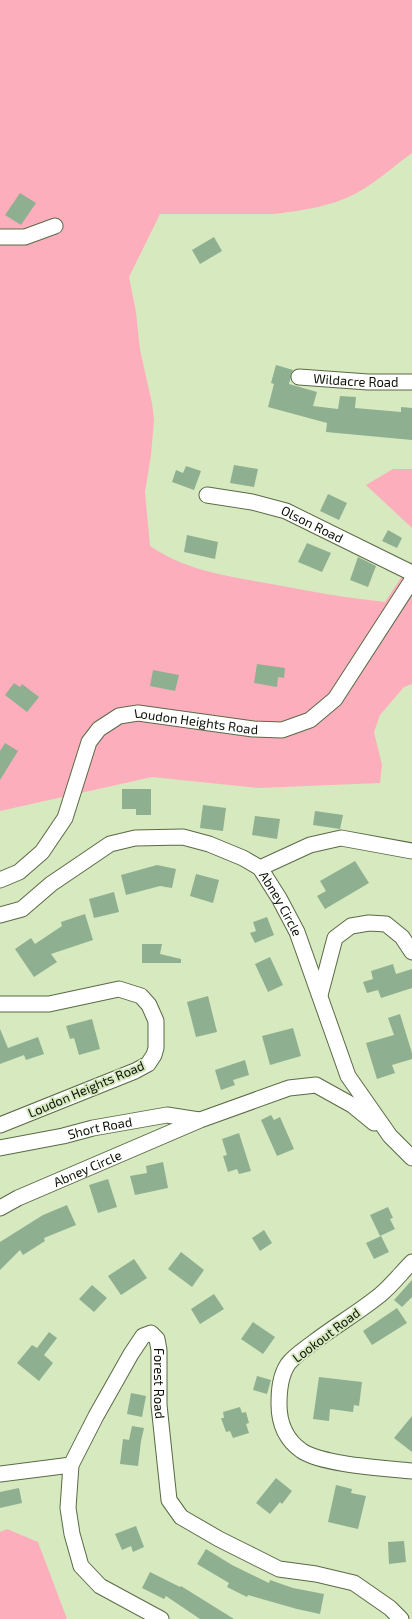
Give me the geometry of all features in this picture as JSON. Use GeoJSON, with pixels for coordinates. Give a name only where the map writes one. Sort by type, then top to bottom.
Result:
{"type":"FeatureCollection","features":[{"type":"Feature","properties":{"kind":"street"},"geometry":{"type":"LineString","coordinates":[[0,237],[25,237],[55,226]]}},
{"type":"Feature","properties":{"kind":"street","name":"Wildacre Road"},"geometry":{"type":"LineString","coordinates":[[299,377],[368,382],[412,382]]}},
{"type":"Feature","properties":{"kind":"street","name":"Olson Road"},"geometry":{"type":"LineString","coordinates":[[207,495],[252,502],[286,511],[412,573]]}},
{"type":"Feature","properties":{"kind":"street","name":"Loudon Heights Road"},"geometry":{"type":"LineString","coordinates":[[0,880],[19,872],[42,852],[65,818],[89,742],[99,729],[119,716],[138,713],[253,729],[282,730],[310,720],[335,699],[412,580]]}},
{"type":"Feature","properties":{"kind":"street","name":"Abney Circle"},"geometry":{"type":"LineString","coordinates":[[0,916],[22,909],[51,884],[110,844],[135,838],[183,837],[209,844],[243,858],[260,868],[279,898],[297,932],[348,1076],[390,1136]]}},
{"type":"Feature","properties":{"kind":"street"},"geometry":{"type":"LineString","coordinates":[[260,868],[310,845],[341,838],[412,851]]}},
{"type":"Feature","properties":{"kind":"street"},"geometry":{"type":"LineString","coordinates":[[320,995],[335,938],[351,926],[369,923],[386,924],[402,937],[412,952]]}},
{"type":"Feature","properties":{"kind":"street","name":"Loudon Heights Road"},"geometry":{"type":"LineString","coordinates":[[0,1004],[49,1004],[119,989],[141,996],[149,1005],[156,1021],[157,1035],[154,1055],[148,1064],[135,1071],[0,1126]]}},
{"type":"Feature","properties":{"kind":"street","name":"Abney Circle"},"geometry":{"type":"LineString","coordinates":[[0,1208],[18,1198],[200,1120],[289,1088],[316,1085],[352,1105],[390,1136],[412,1158]]}},
{"type":"Feature","properties":{"kind":"street","name":"Short Road"},"geometry":{"type":"LineString","coordinates":[[0,1148],[63,1136],[94,1128],[167,1116],[200,1120]]}},
{"type":"Feature","properties":{"kind":"street","name":"Lookout Road"},"geometry":{"type":"LineString","coordinates":[[412,1262],[381,1294],[338,1324],[301,1352],[288,1364],[281,1378],[279,1416],[284,1431],[295,1445],[303,1452],[318,1458],[347,1464],[412,1471]]}},
{"type":"Feature","properties":{"kind":"street","name":"Forest Road"},"geometry":{"type":"LineString","coordinates":[[162,1619],[100,1586],[81,1566],[72,1534],[68,1508],[71,1465],[131,1354],[142,1336],[151,1333],[157,1339],[159,1350],[159,1405],[169,1500],[181,1516],[219,1539],[279,1568],[316,1574],[354,1583],[390,1608],[401,1619]]}},
{"type":"Feature","properties":{"kind":"street"},"geometry":{"type":"LineString","coordinates":[[0,1474],[71,1465]]}},
{"type":"Feature","properties":{"kind":"shaded area"},"geometry":{"type":"Polygon","coordinates":[[[0,0],[412,0],[412,153],[367,187],[350,196],[318,207],[273,214],[160,214],[129,277],[136,312],[140,350],[152,403],[154,420],[151,455],[145,492],[150,546],[193,567],[223,575],[328,594],[385,602],[412,561],[412,684],[404,687],[380,715],[374,732],[382,765],[380,783],[258,788],[152,777],[0,811],[0,0]]]}},
{"type":"Feature","properties":{"kind":"shaded area"},"geometry":{"type":"Polygon","coordinates":[[[393,469],[412,469],[412,528],[366,485],[393,469]]]}},
{"type":"Feature","properties":{"kind":"shaded area"},"geometry":{"type":"Polygon","coordinates":[[[7,1529],[38,1542],[67,1619],[0,1619],[0,1532],[7,1529]]]}},
{"type":"Feature","properties":{"kind":"building"},"geometry":{"type":"Polygon","coordinates":[[[20,193],[36,203],[21,225],[5,215],[20,193]]]}},
{"type":"Feature","properties":{"kind":"building"},"geometry":{"type":"Polygon","coordinates":[[[214,237],[222,251],[200,264],[192,250],[214,237]]]}},
{"type":"Feature","properties":{"kind":"building"},"geometry":{"type":"Polygon","coordinates":[[[276,365],[293,370],[289,384],[317,392],[313,406],[338,409],[340,396],[356,397],[355,408],[401,412],[401,407],[412,408],[412,440],[326,432],[327,423],[268,407],[274,384],[271,383],[276,365]]]}},
{"type":"Feature","properties":{"kind":"building"},"geometry":{"type":"Polygon","coordinates":[[[234,465],[258,469],[254,487],[230,483],[234,465]]]}},
{"type":"Feature","properties":{"kind":"building"},"geometry":{"type":"Polygon","coordinates":[[[186,466],[201,471],[194,490],[172,482],[176,470],[183,473],[186,466]]]}},
{"type":"Feature","properties":{"kind":"building"},"geometry":{"type":"Polygon","coordinates":[[[328,494],[347,503],[339,520],[320,511],[328,494]]]}},
{"type":"Feature","properties":{"kind":"building"},"geometry":{"type":"Polygon","coordinates":[[[388,530],[402,538],[397,548],[382,541],[388,530]]]}},
{"type":"Feature","properties":{"kind":"building"},"geometry":{"type":"Polygon","coordinates":[[[187,535],[218,542],[215,559],[184,552],[187,535]]]}},
{"type":"Feature","properties":{"kind":"building"},"geometry":{"type":"Polygon","coordinates":[[[307,543],[331,553],[322,572],[298,562],[307,543]]]}},
{"type":"Feature","properties":{"kind":"building"},"geometry":{"type":"Polygon","coordinates":[[[358,557],[376,566],[368,587],[350,580],[358,557]]]}},
{"type":"Feature","properties":{"kind":"building"},"geometry":{"type":"Polygon","coordinates":[[[257,664],[285,668],[284,678],[278,677],[277,687],[254,683],[257,664]]]}},
{"type":"Feature","properties":{"kind":"building"},"geometry":{"type":"Polygon","coordinates":[[[153,670],[179,675],[175,691],[150,686],[153,670]]]}},
{"type":"Feature","properties":{"kind":"building"},"geometry":{"type":"Polygon","coordinates":[[[14,683],[20,687],[22,684],[39,697],[27,712],[5,695],[14,683]]]}},
{"type":"Feature","properties":{"kind":"building"},"geometry":{"type":"Polygon","coordinates":[[[5,743],[18,751],[0,780],[0,751],[5,743]]]}},
{"type":"Feature","properties":{"kind":"building"},"geometry":{"type":"Polygon","coordinates":[[[122,789],[151,789],[151,815],[136,815],[136,809],[122,809],[122,789]]]}},
{"type":"Feature","properties":{"kind":"building"},"geometry":{"type":"Polygon","coordinates":[[[203,805],[226,808],[223,831],[200,828],[203,805]]]}},
{"type":"Feature","properties":{"kind":"building"},"geometry":{"type":"Polygon","coordinates":[[[315,811],[343,815],[340,829],[313,825],[315,811]]]}},
{"type":"Feature","properties":{"kind":"building"},"geometry":{"type":"Polygon","coordinates":[[[255,816],[280,819],[277,839],[252,835],[255,816]]]}},
{"type":"Feature","properties":{"kind":"building"},"geometry":{"type":"Polygon","coordinates":[[[355,861],[369,883],[325,909],[317,896],[326,891],[320,881],[355,861]]]}},
{"type":"Feature","properties":{"kind":"building"},"geometry":{"type":"Polygon","coordinates":[[[157,865],[176,869],[172,888],[160,886],[126,895],[121,875],[157,865]]]}},
{"type":"Feature","properties":{"kind":"building"},"geometry":{"type":"Polygon","coordinates":[[[196,874],[219,880],[213,903],[190,896],[196,874]]]}},
{"type":"Feature","properties":{"kind":"building"},"geometry":{"type":"Polygon","coordinates":[[[114,892],[119,912],[94,918],[89,899],[114,892]]]}},
{"type":"Feature","properties":{"kind":"building"},"geometry":{"type":"Polygon","coordinates":[[[85,914],[93,940],[51,954],[57,962],[34,977],[15,949],[31,938],[35,944],[62,926],[61,922],[85,914]]]}},
{"type":"Feature","properties":{"kind":"building"},"geometry":{"type":"Polygon","coordinates":[[[267,917],[274,935],[255,943],[250,933],[256,931],[253,922],[267,917]]]}},
{"type":"Feature","properties":{"kind":"building"},"geometry":{"type":"Polygon","coordinates":[[[142,944],[162,944],[160,954],[181,959],[181,963],[142,963],[142,944]]]}},
{"type":"Feature","properties":{"kind":"building"},"geometry":{"type":"Polygon","coordinates":[[[270,957],[283,985],[268,992],[255,964],[270,957]]]}},
{"type":"Feature","properties":{"kind":"building"},"geometry":{"type":"Polygon","coordinates":[[[393,964],[396,974],[412,969],[412,988],[381,998],[378,990],[367,993],[363,982],[373,979],[371,971],[393,964]]]}},
{"type":"Feature","properties":{"kind":"building"},"geometry":{"type":"Polygon","coordinates":[[[208,996],[217,1032],[196,1037],[187,1002],[208,996]]]}},
{"type":"Feature","properties":{"kind":"building"},"geometry":{"type":"Polygon","coordinates":[[[400,1014],[412,1053],[412,1059],[392,1065],[395,1073],[377,1079],[366,1043],[394,1035],[388,1018],[400,1014]]]}},
{"type":"Feature","properties":{"kind":"building"},"geometry":{"type":"Polygon","coordinates":[[[92,1019],[100,1049],[79,1055],[74,1038],[70,1039],[66,1026],[92,1019]]]}},
{"type":"Feature","properties":{"kind":"building"},"geometry":{"type":"Polygon","coordinates":[[[293,1028],[301,1056],[270,1065],[262,1036],[293,1028]]]}},
{"type":"Feature","properties":{"kind":"building"},"geometry":{"type":"Polygon","coordinates":[[[0,1029],[8,1048],[38,1037],[44,1054],[26,1060],[24,1055],[0,1064],[0,1029]]]}},
{"type":"Feature","properties":{"kind":"building"},"geometry":{"type":"Polygon","coordinates":[[[245,1060],[249,1075],[233,1080],[235,1085],[221,1090],[215,1070],[245,1060]]]}},
{"type":"Feature","properties":{"kind":"building"},"geometry":{"type":"Polygon","coordinates":[[[271,1115],[274,1120],[280,1117],[294,1149],[277,1156],[261,1120],[271,1115]]]}},
{"type":"Feature","properties":{"kind":"building"},"geometry":{"type":"Polygon","coordinates":[[[239,1133],[251,1171],[239,1174],[237,1169],[228,1172],[223,1156],[227,1155],[222,1139],[239,1133]]]}},
{"type":"Feature","properties":{"kind":"building"},"geometry":{"type":"Polygon","coordinates":[[[163,1162],[168,1188],[135,1195],[130,1176],[147,1173],[146,1166],[163,1162]]]}},
{"type":"Feature","properties":{"kind":"building"},"geometry":{"type":"Polygon","coordinates":[[[108,1179],[117,1207],[98,1213],[89,1185],[108,1179]]]}},
{"type":"Feature","properties":{"kind":"building"},"geometry":{"type":"Polygon","coordinates":[[[67,1205],[76,1225],[44,1238],[45,1241],[23,1255],[20,1250],[0,1270],[0,1242],[43,1215],[67,1205]]]}},
{"type":"Feature","properties":{"kind":"building"},"geometry":{"type":"Polygon","coordinates":[[[388,1207],[393,1218],[390,1219],[395,1229],[380,1236],[370,1215],[388,1207]]]}},
{"type":"Feature","properties":{"kind":"building"},"geometry":{"type":"Polygon","coordinates":[[[264,1230],[272,1243],[260,1251],[252,1238],[264,1230]]]}},
{"type":"Feature","properties":{"kind":"building"},"geometry":{"type":"Polygon","coordinates":[[[381,1236],[389,1252],[374,1259],[366,1243],[381,1236]]]}},
{"type":"Feature","properties":{"kind":"building"},"geometry":{"type":"Polygon","coordinates":[[[181,1252],[204,1270],[192,1287],[168,1269],[181,1252]]]}},
{"type":"Feature","properties":{"kind":"building"},"geometry":{"type":"Polygon","coordinates":[[[134,1259],[147,1278],[121,1295],[108,1276],[134,1259]]]}},
{"type":"Feature","properties":{"kind":"building"},"geometry":{"type":"Polygon","coordinates":[[[412,1280],[412,1297],[402,1307],[394,1300],[412,1280]]]}},
{"type":"Feature","properties":{"kind":"building"},"geometry":{"type":"Polygon","coordinates":[[[92,1285],[107,1298],[94,1312],[79,1299],[92,1285]]]}},
{"type":"Feature","properties":{"kind":"building"},"geometry":{"type":"Polygon","coordinates":[[[214,1294],[224,1309],[200,1324],[191,1309],[214,1294]]]}},
{"type":"Feature","properties":{"kind":"building"},"geometry":{"type":"Polygon","coordinates":[[[397,1308],[407,1323],[372,1345],[363,1331],[397,1308]]]}},
{"type":"Feature","properties":{"kind":"building"},"geometry":{"type":"Polygon","coordinates":[[[253,1322],[275,1337],[263,1354],[241,1339],[253,1322]]]}},
{"type":"Feature","properties":{"kind":"building"},"geometry":{"type":"Polygon","coordinates":[[[49,1332],[57,1338],[44,1355],[53,1363],[39,1381],[17,1363],[32,1345],[37,1348],[49,1332]]]}},
{"type":"Feature","properties":{"kind":"building"},"geometry":{"type":"Polygon","coordinates":[[[257,1376],[271,1380],[267,1394],[253,1390],[257,1376]]]}},
{"type":"Feature","properties":{"kind":"building"},"geometry":{"type":"Polygon","coordinates":[[[319,1377],[362,1382],[359,1406],[354,1405],[353,1412],[330,1409],[329,1421],[313,1419],[319,1377]]]}},
{"type":"Feature","properties":{"kind":"building"},"geometry":{"type":"Polygon","coordinates":[[[131,1393],[146,1396],[142,1417],[127,1414],[131,1393]]]}},
{"type":"Feature","properties":{"kind":"building"},"geometry":{"type":"Polygon","coordinates":[[[240,1407],[242,1413],[246,1412],[249,1423],[246,1424],[249,1433],[233,1438],[230,1431],[226,1432],[221,1418],[224,1418],[223,1412],[240,1407]]]}},
{"type":"Feature","properties":{"kind":"building"},"geometry":{"type":"Polygon","coordinates":[[[412,1416],[412,1452],[394,1438],[412,1416]]]}},
{"type":"Feature","properties":{"kind":"building"},"geometry":{"type":"Polygon","coordinates":[[[132,1426],[144,1428],[138,1466],[120,1464],[123,1439],[129,1440],[132,1426]]]}},
{"type":"Feature","properties":{"kind":"building"},"geometry":{"type":"Polygon","coordinates":[[[276,1478],[292,1491],[282,1504],[280,1502],[270,1514],[256,1503],[276,1478]]]}},
{"type":"Feature","properties":{"kind":"building"},"geometry":{"type":"Polygon","coordinates":[[[336,1485],[352,1489],[351,1493],[366,1496],[358,1529],[328,1522],[336,1485]]]}},
{"type":"Feature","properties":{"kind":"building"},"geometry":{"type":"Polygon","coordinates":[[[19,1488],[22,1503],[0,1508],[0,1492],[19,1488]]]}},
{"type":"Feature","properties":{"kind":"building"},"geometry":{"type":"Polygon","coordinates":[[[136,1526],[144,1547],[133,1552],[131,1546],[122,1550],[115,1534],[136,1526]]]}},
{"type":"Feature","properties":{"kind":"building"},"geometry":{"type":"Polygon","coordinates":[[[404,1541],[406,1562],[389,1564],[388,1542],[404,1541]]]}},
{"type":"Feature","properties":{"kind":"building"},"geometry":{"type":"Polygon","coordinates":[[[206,1549],[232,1565],[269,1583],[270,1580],[293,1588],[324,1594],[320,1614],[248,1595],[247,1597],[227,1587],[229,1583],[197,1564],[206,1549]]]}},
{"type":"Feature","properties":{"kind":"building"},"geometry":{"type":"Polygon","coordinates":[[[150,1572],[180,1587],[181,1586],[234,1619],[200,1619],[166,1596],[164,1599],[142,1588],[150,1572]]]}}]}
